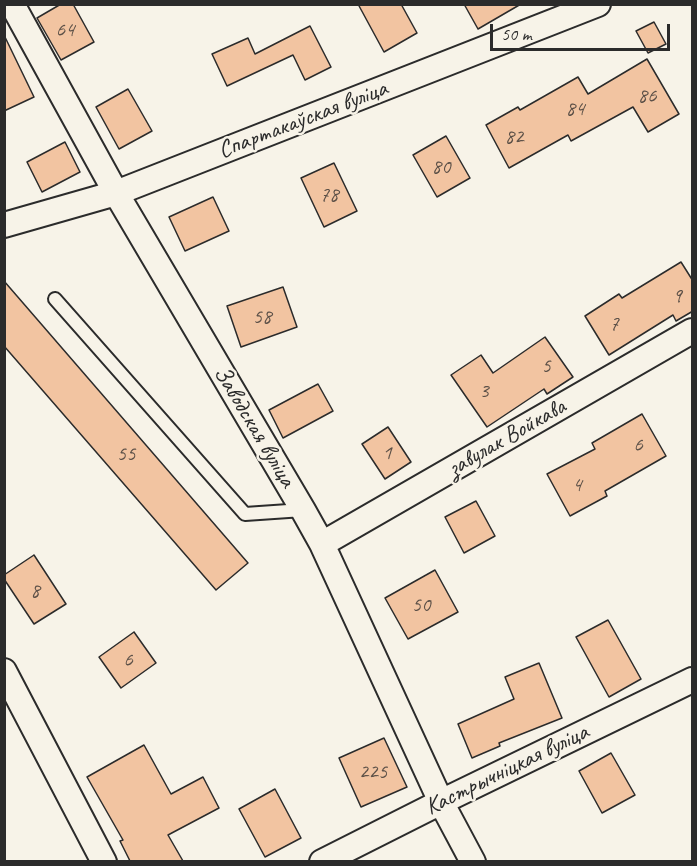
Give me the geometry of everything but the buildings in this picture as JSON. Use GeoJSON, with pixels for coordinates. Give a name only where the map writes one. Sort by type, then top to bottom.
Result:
{"type":"FeatureCollection","features":[{"type":"Feature","properties":{"kind":"street","name":"Заводская вуліца"},"geometry":{"type":"LineString","coordinates":[[12,4],[116,193],[322,544],[441,802],[473,861]]}},
{"type":"Feature","properties":{"kind":"street","name":"Спартакаўская вуліца"},"geometry":{"type":"LineString","coordinates":[[4,225],[116,193],[598,4]]}},
{"type":"Feature","properties":{"kind":"street","name":"завулак Войкава"},"geometry":{"type":"LineString","coordinates":[[322,544],[693,331]]}},
{"type":"Feature","properties":{"kind":"street"},"geometry":{"type":"LineString","coordinates":[[4,671],[104,861]]}},
{"type":"Feature","properties":{"kind":"street","name":"Кастрычніцкая вуліца"},"geometry":{"type":"LineString","coordinates":[[322,861],[693,680]]}},
{"type":"Feature","properties":{"kind":"lane"},"geometry":{"type":"LineString","coordinates":[[56,299],[245,514],[303,510]]}}]}
